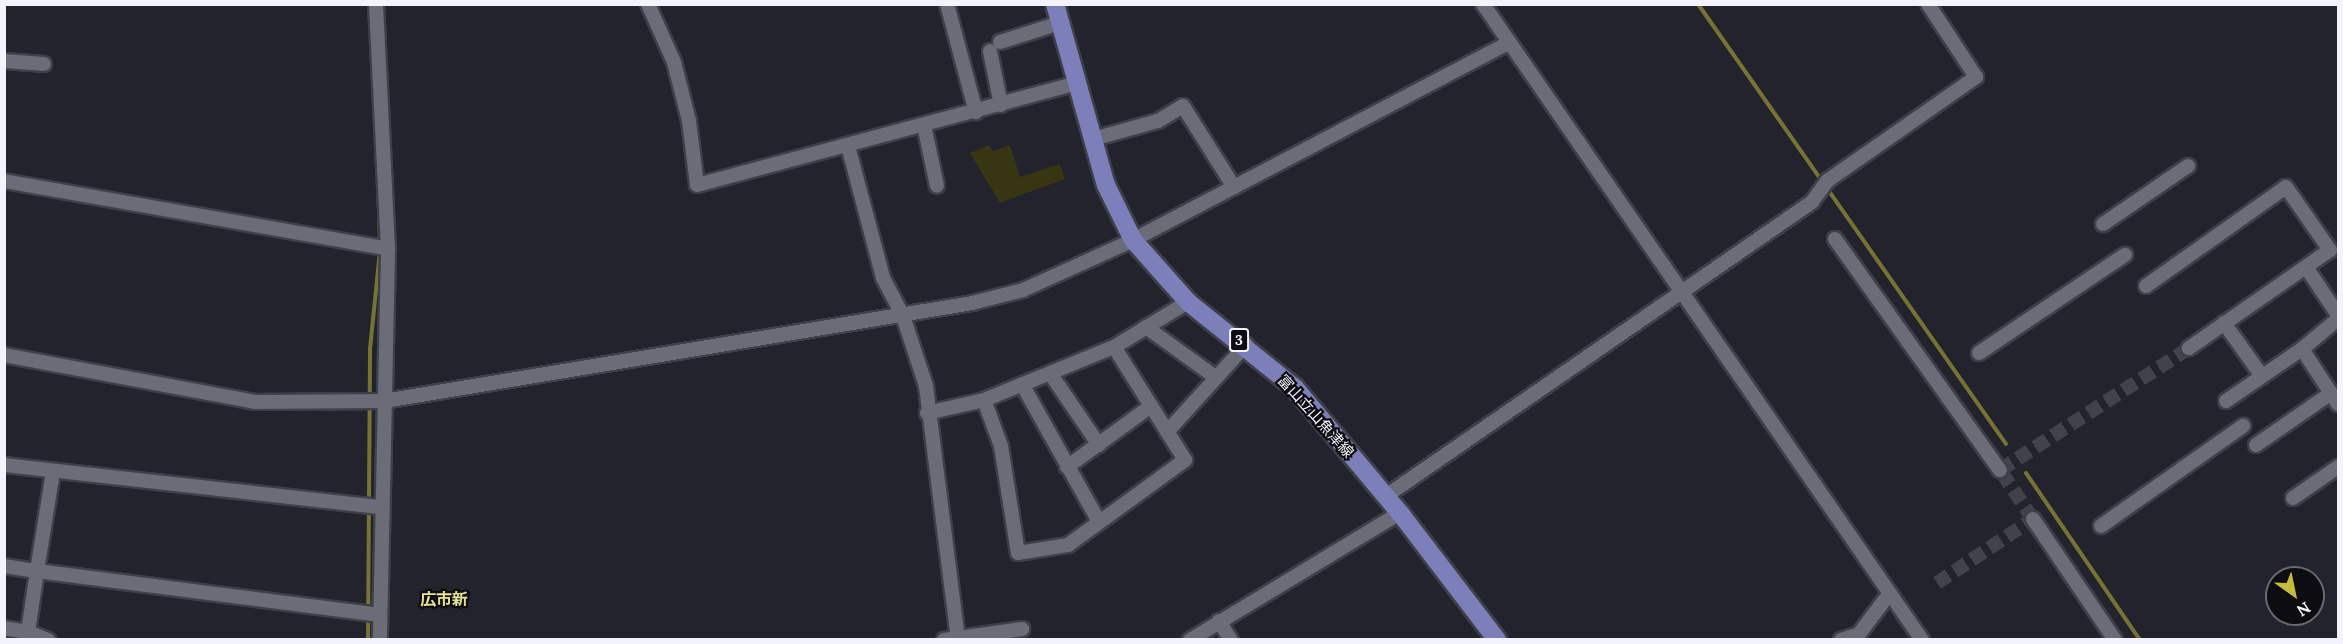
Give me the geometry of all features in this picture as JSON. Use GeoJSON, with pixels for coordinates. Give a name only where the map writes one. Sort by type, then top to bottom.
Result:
{"type":"FeatureCollection","features":[{"type":"Feature","properties":{"kind":"main road","name":"富山立山魚津線"},"geometry":{"type":"LineString","coordinates":[[1055,4],[1106,185],[1133,240],[1188,302],[1246,345],[1295,388],[1400,513],[1497,639]]}},
{"type":"Feature","properties":{"kind":"street"},"geometry":{"type":"LineString","coordinates":[[376,4],[388,249],[380,639]]}},
{"type":"Feature","properties":{"kind":"street"},"geometry":{"type":"LineString","coordinates":[[648,4],[674,62],[689,121],[697,184],[849,146],[1077,83]]}},
{"type":"Feature","properties":{"kind":"street"},"geometry":{"type":"LineString","coordinates":[[946,4],[976,112]]}},
{"type":"Feature","properties":{"kind":"street"},"geometry":{"type":"LineString","coordinates":[[1483,4],[1922,639]]}},
{"type":"Feature","properties":{"kind":"street"},"geometry":{"type":"LineString","coordinates":[[1386,496],[1812,202],[1827,181],[1976,77],[1928,4]]}},
{"type":"Feature","properties":{"kind":"street"},"geometry":{"type":"LineString","coordinates":[[1001,105],[995,47],[1060,23]]}},
{"type":"Feature","properties":{"kind":"street"},"geometry":{"type":"LineString","coordinates":[[4,355],[254,402],[384,401],[903,316],[1023,290],[1133,240],[1509,43]]}},
{"type":"Feature","properties":{"kind":"street"},"geometry":{"type":"LineString","coordinates":[[4,61],[44,64]]}},
{"type":"Feature","properties":{"kind":"street"},"geometry":{"type":"LineString","coordinates":[[1093,139],[1158,121],[1183,106],[1234,187]]}},
{"type":"Feature","properties":{"kind":"street"},"geometry":{"type":"LineString","coordinates":[[924,125],[936,186]]}},
{"type":"Feature","properties":{"kind":"street"},"geometry":{"type":"LineString","coordinates":[[849,146],[884,278],[903,316],[926,386],[927,413],[958,638]]}},
{"type":"Feature","properties":{"kind":"street"},"geometry":{"type":"LineString","coordinates":[[2103,224],[2188,166]]}},
{"type":"Feature","properties":{"kind":"street"},"geometry":{"type":"LineString","coordinates":[[4,181],[388,249]]}},
{"type":"Feature","properties":{"kind":"street"},"geometry":{"type":"LineString","coordinates":[[2146,286],[2286,188],[2330,250],[2189,348]]}},
{"type":"Feature","properties":{"kind":"street"},"geometry":{"type":"LineString","coordinates":[[1835,239],[2000,470]]}},
{"type":"Feature","properties":{"kind":"street"},"geometry":{"type":"LineString","coordinates":[[1979,353],[2125,255]]}},
{"type":"Feature","properties":{"kind":"street"},"geometry":{"type":"LineString","coordinates":[[2226,401],[2302,349],[2338,317],[2306,267]]}},
{"type":"Feature","properties":{"kind":"street"},"geometry":{"type":"LineString","coordinates":[[927,413],[984,400],[1114,347],[1188,302]]}},
{"type":"Feature","properties":{"kind":"street"},"geometry":{"type":"LineString","coordinates":[[2224,323],[2262,376]]}},
{"type":"Feature","properties":{"kind":"street"},"geometry":{"type":"LineString","coordinates":[[1146,327],[1215,377]]}},
{"type":"Feature","properties":{"kind":"street"},"geometry":{"type":"LineString","coordinates":[[1167,432],[1246,345]]}},
{"type":"Feature","properties":{"kind":"street"},"geometry":{"type":"LineString","coordinates":[[984,400],[1001,446],[1018,553],[1068,545],[1185,460],[1114,347]]}},
{"type":"Feature","properties":{"kind":"street"},"geometry":{"type":"LineString","coordinates":[[2256,445],[2335,399],[2302,349]]}},
{"type":"Feature","properties":{"kind":"street"},"geometry":{"type":"LineString","coordinates":[[1050,373],[1099,445]]}},
{"type":"Feature","properties":{"kind":"street"},"geometry":{"type":"LineString","coordinates":[[1022,384],[1099,522]]}},
{"type":"Feature","properties":{"kind":"street"},"geometry":{"type":"LineString","coordinates":[[1067,467],[1151,406]]}},
{"type":"Feature","properties":{"kind":"street"},"geometry":{"type":"LineString","coordinates":[[2100,526],[2243,426]]}},
{"type":"Feature","properties":{"kind":"street"},"geometry":{"type":"LineString","coordinates":[[4,465],[381,507]]}},
{"type":"Feature","properties":{"kind":"street"},"geometry":{"type":"LineString","coordinates":[[2293,498],[2338,467]]}},
{"type":"Feature","properties":{"kind":"street"},"geometry":{"type":"LineString","coordinates":[[28,632],[53,472]]}},
{"type":"Feature","properties":{"kind":"street"},"geometry":{"type":"LineString","coordinates":[[1190,639],[1400,513]]}},
{"type":"Feature","properties":{"kind":"street"},"geometry":{"type":"LineString","coordinates":[[2033,519],[2115,639]]}},
{"type":"Feature","properties":{"kind":"street"},"geometry":{"type":"LineString","coordinates":[[4,566],[380,615]]}},
{"type":"Feature","properties":{"kind":"street"},"geometry":{"type":"LineString","coordinates":[[1841,639],[1859,634],[1890,593]]}},
{"type":"Feature","properties":{"kind":"street"},"geometry":{"type":"LineString","coordinates":[[1219,621],[1231,639]]}},
{"type":"Feature","properties":{"kind":"street"},"geometry":{"type":"LineString","coordinates":[[4,628],[28,632],[48,639]]}},
{"type":"Feature","properties":{"kind":"street"},"geometry":{"type":"LineString","coordinates":[[944,639],[1022,629]]}},
{"type":"Feature","properties":{"kind":"shaded area"},"geometry":{"type":"Polygon","coordinates":[[[989,145],[993,151],[1010,145],[1020,177],[1060,164],[1065,179],[1000,203],[970,153],[989,145]]]}},
{"type":"Feature","properties":{"kind":"waterway"},"geometry":{"type":"LineString","coordinates":[[1698,4],[2006,444]]}},
{"type":"Feature","properties":{"kind":"waterway"},"geometry":{"type":"LineString","coordinates":[[378,179],[380,243]]}},
{"type":"Feature","properties":{"kind":"waterway"},"geometry":{"type":"LineString","coordinates":[[368,640],[370,349],[380,251]]}},
{"type":"Feature","properties":{"kind":"waterway"},"geometry":{"type":"LineString","coordinates":[[2026,473],[2140,640]]}},
{"type":"Feature","properties":{"kind":"tunnel"},"geometry":{"type":"LineString","coordinates":[[1937,583],[2033,519],[2000,470],[2189,348]]}},
{"type":"Feature","properties":{"kind":"district","name":"広市新"},"geometry":{"type":"Point","coordinates":[444,599]}}]}
